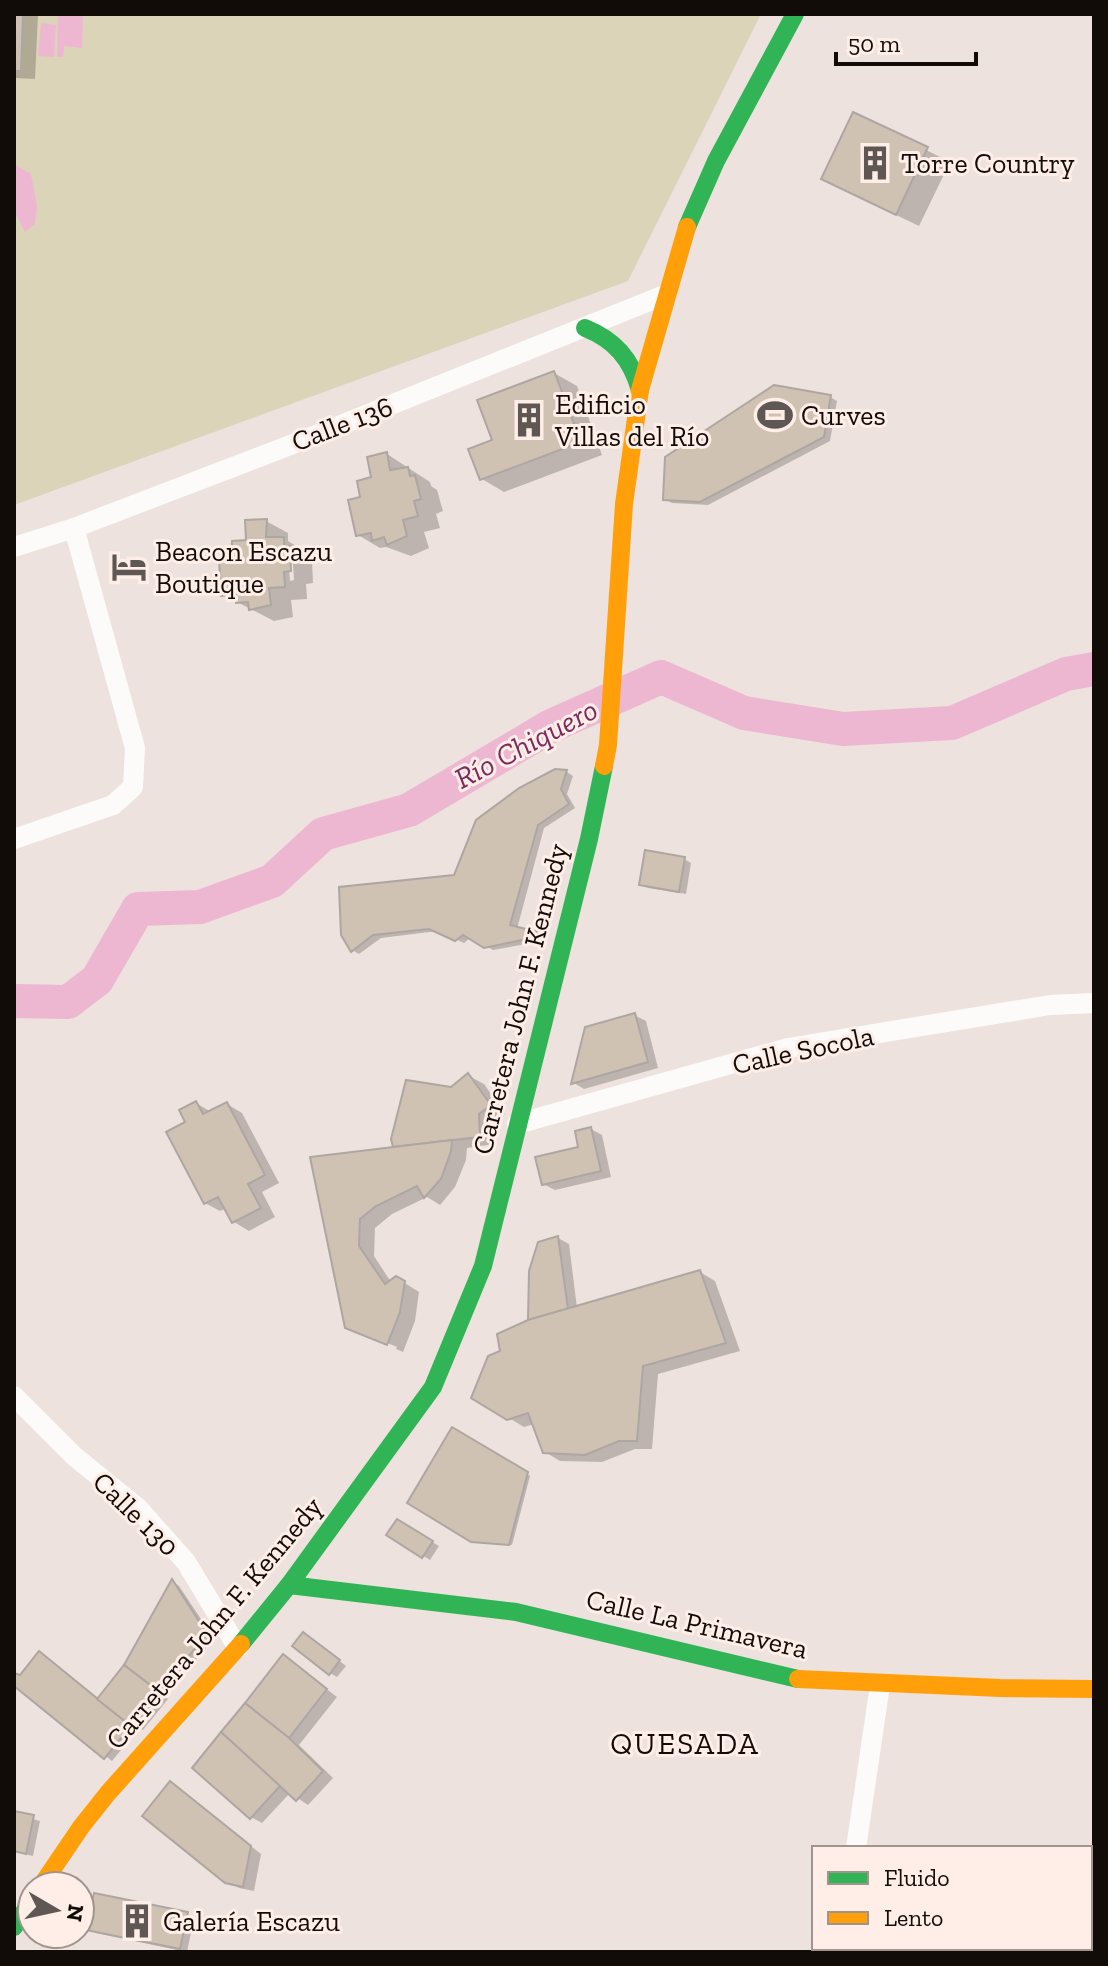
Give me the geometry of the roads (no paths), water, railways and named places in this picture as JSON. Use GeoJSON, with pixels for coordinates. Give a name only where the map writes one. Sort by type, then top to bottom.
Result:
{"type":"FeatureCollection","features":[{"type":"Feature","properties":{"kind":"main road","name":"Carretera John F. Kennedy"},"geometry":{"type":"LineString","coordinates":[[52,1870],[108,1793],[238,1648],[289,1585],[433,1387],[483,1266],[589,839],[608,745],[624,504],[640,390],[689,222],[716,161],[795,14]]}},
{"type":"Feature","properties":{"kind":"main road"},"geometry":{"type":"LineString","coordinates":[[585,328],[602,334],[628,357],[640,390]]}},
{"type":"Feature","properties":{"kind":"main road","name":"Calle La Primavera"},"geometry":{"type":"LineString","coordinates":[[289,1585],[516,1612],[802,1680],[880,1685],[1094,1689]]}},
{"type":"Feature","properties":{"kind":"street","name":"Calle 136"},"geometry":{"type":"LineString","coordinates":[[14,547],[74,528],[667,294]]}},
{"type":"Feature","properties":{"kind":"street"},"geometry":{"type":"LineString","coordinates":[[14,839],[113,805],[133,787],[135,748],[74,528]]}},
{"type":"Feature","properties":{"kind":"street","name":"Calle Socola"},"geometry":{"type":"LineString","coordinates":[[517,1124],[788,1048],[1050,1005],[1092,1006]]}},
{"type":"Feature","properties":{"kind":"street","name":"Calle 130"},"geometry":{"type":"LineString","coordinates":[[14,1396],[74,1456],[138,1508],[186,1562],[238,1648]]}},
{"type":"Feature","properties":{"kind":"street"},"geometry":{"type":"LineString","coordinates":[[856,1846],[880,1685]]}},
{"type":"Feature","properties":{"kind":"waterway","name":"Río Chiquero"},"geometry":{"type":"LineString","coordinates":[[14,1001],[68,1002],[97,980],[138,909],[200,907],[272,881],[323,834],[409,810],[551,726],[661,677],[744,713],[843,729],[952,723],[1066,674],[1094,669]]}},
{"type":"Feature","properties":{"kind":"place","name":"Torre Country"},"geometry":{"type":"Point","coordinates":[875,163]}},
{"type":"Feature","properties":{"kind":"place","name":"Curves"},"geometry":{"type":"Point","coordinates":[775,415]}},
{"type":"Feature","properties":{"kind":"place","name":"Edificio Villas del Río"},"geometry":{"type":"Point","coordinates":[529,420]}},
{"type":"Feature","properties":{"kind":"place","name":"Beacon Escazu Boutique"},"geometry":{"type":"Point","coordinates":[129,567]}},
{"type":"Feature","properties":{"kind":"place","name":"Galería Escazu"},"geometry":{"type":"Point","coordinates":[137,1921]}},
{"type":"Feature","properties":{"kind":"district","name":"QUESADA"},"geometry":{"type":"Point","coordinates":[685,1744]}}]}
